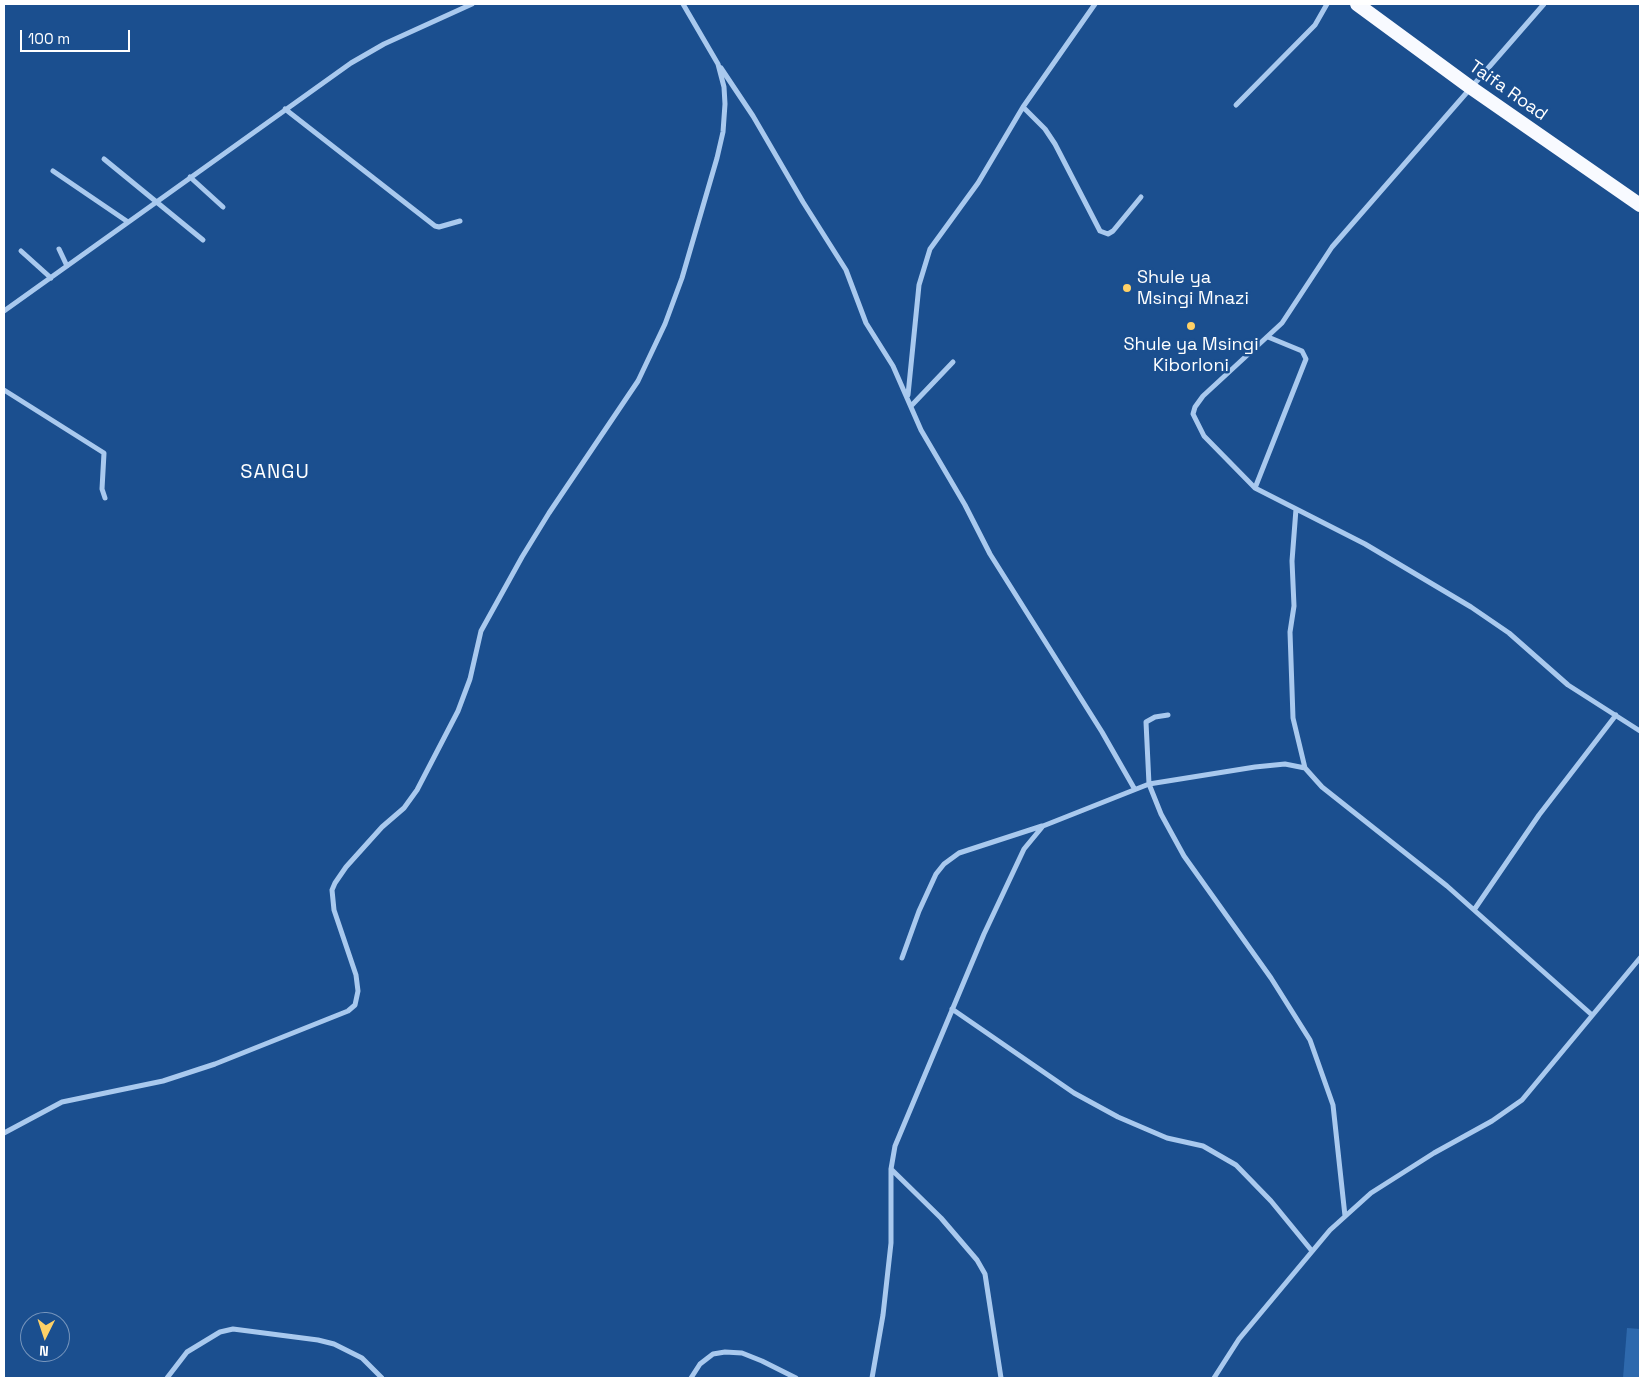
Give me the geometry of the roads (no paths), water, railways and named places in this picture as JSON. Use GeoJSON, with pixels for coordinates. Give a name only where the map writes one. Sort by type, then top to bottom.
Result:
{"type":"FeatureCollection","features":[{"type":"Feature","properties":{"kind":"highway","name":"Taifa Road"},"geometry":{"type":"LineString","coordinates":[[1357,4],[1470,87],[1640,205]]}},
{"type":"Feature","properties":{"kind":"street"},"geometry":{"type":"LineString","coordinates":[[4,311],[351,63],[384,44],[472,4]]}},
{"type":"Feature","properties":{"kind":"street"},"geometry":{"type":"LineString","coordinates":[[683,4],[718,64],[753,116],[803,202],[846,270],[866,323],[893,366],[908,395],[921,430],[965,505],[990,554],[1102,732],[1134,788]]}},
{"type":"Feature","properties":{"kind":"street"},"geometry":{"type":"LineString","coordinates":[[908,395],[919,285],[930,249],[978,184],[1023,107],[1096,4]]}},
{"type":"Feature","properties":{"kind":"street"},"geometry":{"type":"LineString","coordinates":[[1236,105],[1315,25],[1327,4]]}},
{"type":"Feature","properties":{"kind":"street"},"geometry":{"type":"LineString","coordinates":[[1544,4],[1332,247],[1282,323],[1204,396],[1195,407],[1194,414],[1204,436],[1237,472],[1255,488],[1365,544],[1471,607],[1509,633],[1568,685],[1640,731]]}},
{"type":"Feature","properties":{"kind":"street"},"geometry":{"type":"LineString","coordinates":[[4,1133],[62,1102],[163,1081],[215,1064],[348,1011],[355,1005],[358,991],[356,975],[332,900],[334,883],[382,827],[404,808],[417,790],[458,711],[470,679],[481,631],[545,520],[638,382],[665,324],[682,278],[713,176],[723,132],[725,104],[724,87],[718,64]]}},
{"type":"Feature","properties":{"kind":"street"},"geometry":{"type":"LineString","coordinates":[[1023,107],[1046,129],[1100,231],[1108,234],[1113,231],[1141,197]]}},
{"type":"Feature","properties":{"kind":"street"},"geometry":{"type":"LineString","coordinates":[[285,109],[435,226],[439,227],[460,221]]}},
{"type":"Feature","properties":{"kind":"street"},"geometry":{"type":"LineString","coordinates":[[104,159],[202,240]]}},
{"type":"Feature","properties":{"kind":"street"},"geometry":{"type":"LineString","coordinates":[[53,171],[128,222]]}},
{"type":"Feature","properties":{"kind":"street"},"geometry":{"type":"LineString","coordinates":[[190,177],[222,207]]}},
{"type":"Feature","properties":{"kind":"street"},"geometry":{"type":"LineString","coordinates":[[59,249],[67,266]]}},
{"type":"Feature","properties":{"kind":"street"},"geometry":{"type":"LineString","coordinates":[[21,251],[36,267],[51,278]]}},
{"type":"Feature","properties":{"kind":"street"},"geometry":{"type":"LineString","coordinates":[[1255,488],[1306,359],[1302,351],[1268,337]]}},
{"type":"Feature","properties":{"kind":"street"},"geometry":{"type":"LineString","coordinates":[[912,405],[953,362]]}},
{"type":"Feature","properties":{"kind":"street"},"geometry":{"type":"LineString","coordinates":[[4,390],[104,453],[102,489],[105,498]]}},
{"type":"Feature","properties":{"kind":"street"},"geometry":{"type":"LineString","coordinates":[[1296,510],[1292,561],[1294,606],[1290,632],[1293,718],[1304,768],[1322,787],[1474,910],[1592,1015]]}},
{"type":"Feature","properties":{"kind":"street"},"geometry":{"type":"LineString","coordinates":[[1168,715],[1155,716],[1146,722],[1150,784],[1161,814],[1184,856],[1270,978],[1310,1040],[1333,1105],[1345,1216]]}},
{"type":"Feature","properties":{"kind":"street"},"geometry":{"type":"LineString","coordinates":[[1474,910],[1539,815],[1616,715]]}},
{"type":"Feature","properties":{"kind":"street"},"geometry":{"type":"LineString","coordinates":[[902,958],[919,911],[936,874],[944,864],[959,854],[1043,826],[1134,788],[1150,784],[1255,766],[1284,764],[1304,768]]}},
{"type":"Feature","properties":{"kind":"street"},"geometry":{"type":"LineString","coordinates":[[872,1378],[883,1315],[891,1243],[890,1169],[895,1146],[952,1009],[1024,848],[1043,826]]}},
{"type":"Feature","properties":{"kind":"street"},"geometry":{"type":"LineString","coordinates":[[1214,1378],[1239,1339],[1312,1250],[1345,1216],[1379,1188],[1434,1153],[1492,1121],[1522,1100],[1640,958]]}},
{"type":"Feature","properties":{"kind":"street"},"geometry":{"type":"LineString","coordinates":[[952,1009],[1074,1093],[1118,1117],[1167,1138],[1204,1146],[1236,1165],[1271,1201],[1312,1250]]}},
{"type":"Feature","properties":{"kind":"street"},"geometry":{"type":"LineString","coordinates":[[890,1169],[941,1218],[977,1260],[985,1274],[1001,1378]]}},
{"type":"Feature","properties":{"kind":"street"},"geometry":{"type":"LineString","coordinates":[[166,1378],[186,1352],[220,1332],[233,1329],[318,1340],[334,1344],[362,1358],[382,1378]]}},
{"type":"Feature","properties":{"kind":"street"},"geometry":{"type":"LineString","coordinates":[[690,1378],[712,1354],[725,1352],[742,1353],[796,1378]]}},
{"type":"Feature","properties":{"kind":"place","name":"Shule ya Msingi Mnazi"},"geometry":{"type":"Point","coordinates":[1127,288]}},
{"type":"Feature","properties":{"kind":"place","name":"Shule ya Msingi Kiborloni"},"geometry":{"type":"Point","coordinates":[1191,326]}},
{"type":"Feature","properties":{"kind":"district","name":"SANGU"},"geometry":{"type":"Point","coordinates":[275,473]}}]}
